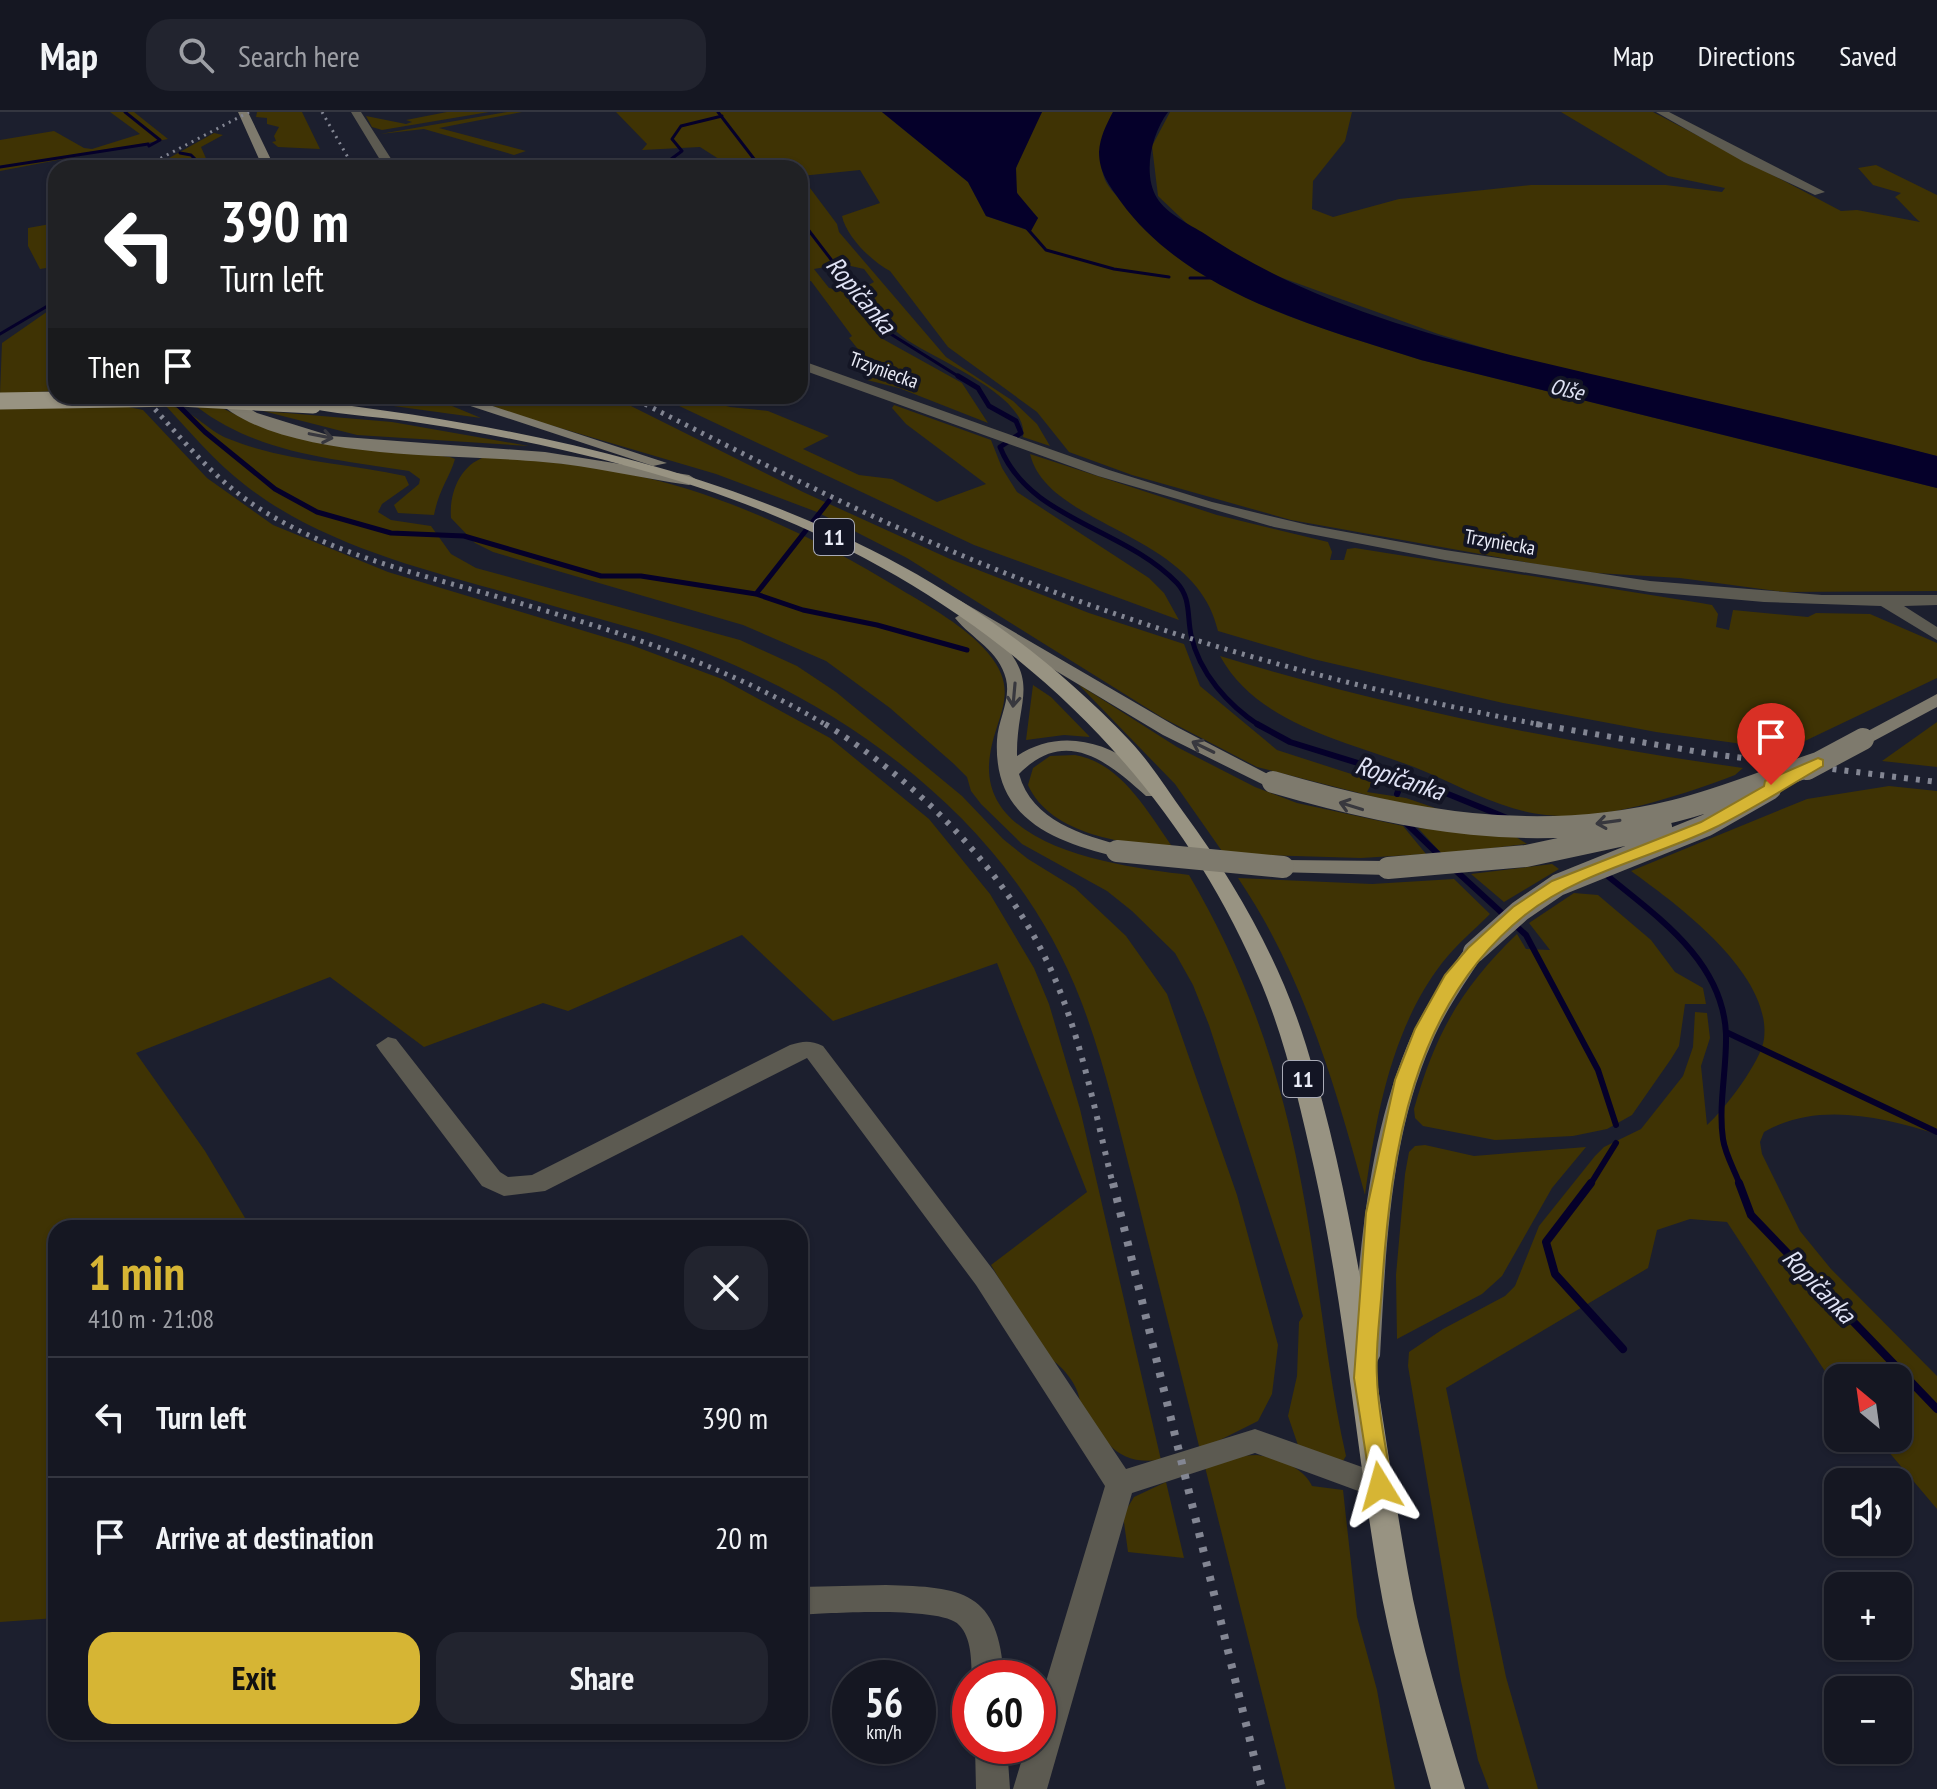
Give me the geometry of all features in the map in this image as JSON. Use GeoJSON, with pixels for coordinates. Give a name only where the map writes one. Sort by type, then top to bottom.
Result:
{"type":"FeatureCollection","features":[{"type":"Feature","properties":{"kind":"main road"},"geometry":{"type":"LineString","coordinates":[[243,112],[265,160]]}},
{"type":"Feature","properties":{"kind":"main road","name":"11"},"geometry":{"type":"LineString","coordinates":[[0,401],[48,400]]}},
{"type":"Feature","properties":{"kind":"main road"},"geometry":{"type":"LineString","coordinates":[[233,404],[262,420],[324,437],[583,461],[694,480]]}},
{"type":"Feature","properties":{"kind":"main road","name":"11"},"geometry":{"type":"LineString","coordinates":[[294,404],[419,417],[534,436],[618,456],[694,480],[824,532],[936,593],[1000,635],[1049,675],[1123,746],[1201,851],[1235,908],[1271,979],[1295,1046],[1323,1158],[1365,1378],[1404,1632],[1448,1789]]}},
{"type":"Feature","properties":{"kind":"main road"},"geometry":{"type":"LineString","coordinates":[[473,404],[672,466],[694,480]]}},
{"type":"Feature","properties":{"kind":"main road"},"geometry":{"type":"LineString","coordinates":[[936,593],[1000,651],[1015,678],[1016,695],[1007,737],[1009,773],[1017,798],[1037,819],[1059,833],[1117,851],[1283,867],[1388,868],[1493,861],[1605,841],[1724,806],[1818,763]]}},
{"type":"Feature","properties":{"kind":"main road"},"geometry":{"type":"LineString","coordinates":[[936,593],[1008,631],[1170,731],[1273,782],[1399,818],[1470,828],[1587,826],[1674,811],[1818,763]]}},
{"type":"Feature","properties":{"kind":"main road"},"geometry":{"type":"LineString","coordinates":[[1365,1378],[1376,1213],[1392,1128],[1425,1029],[1452,979],[1474,952],[1520,911],[1558,885],[1707,825],[1937,700]]}},
{"type":"Feature","properties":{"kind":"main road"},"geometry":{"type":"LineString","coordinates":[[1009,773],[1026,758],[1046,749],[1088,748],[1121,764],[1170,807]]}},
{"type":"Feature","properties":{"kind":"street"},"geometry":{"type":"LineString","coordinates":[[356,112],[386,160]]}},
{"type":"Feature","properties":{"kind":"street"},"geometry":{"type":"LineString","coordinates":[[1661,112],[1748,160],[1819,192]]}},
{"type":"Feature","properties":{"kind":"street","name":"Trzyniecka"},"geometry":{"type":"LineString","coordinates":[[808,367],[1205,504],[1341,538],[1577,578],[1721,596],[1886,602],[1937,600]]}},
{"type":"Feature","properties":{"kind":"street"},"geometry":{"type":"LineString","coordinates":[[1886,602],[1937,635]]}},
{"type":"Feature","properties":{"kind":"street"},"geometry":{"type":"LineString","coordinates":[[388,1045],[491,1179],[504,1187],[536,1184],[798,1051],[807,1048],[815,1052],[985,1278],[1120,1484],[1030,1789]]}},
{"type":"Feature","properties":{"kind":"street"},"geometry":{"type":"LineString","coordinates":[[1120,1484],[1255,1441],[1380,1486]]}},
{"type":"Feature","properties":{"kind":"street"},"geometry":{"type":"LineString","coordinates":[[808,1600],[841,1598],[945,1601],[965,1609],[977,1622],[984,1660]]}},
{"type":"Feature","properties":{"kind":"street"},"geometry":{"type":"LineString","coordinates":[[992,1764],[993,1789]]}},
{"type":"Feature","properties":{"kind":"shaded area"},"geometry":{"type":"Polygon","coordinates":[[[110,112],[134,112],[168,139],[0,171],[0,140],[54,131],[84,148],[92,149],[140,134],[110,112]]]}},
{"type":"Feature","properties":{"kind":"shaded area"},"geometry":{"type":"Polygon","coordinates":[[[257,112],[302,112],[320,149],[278,147],[272,142],[276,141],[274,136],[279,127],[267,124],[267,118],[256,117],[257,112]]]}},
{"type":"Feature","properties":{"kind":"shaded area"},"geometry":{"type":"Polygon","coordinates":[[[447,112],[489,112],[382,130],[372,127],[366,116],[406,124],[412,122],[406,120],[447,112]]]}},
{"type":"Feature","properties":{"kind":"shaded area"},"geometry":{"type":"Polygon","coordinates":[[[522,112],[439,128],[526,151],[514,155],[424,129],[380,134],[522,112]]]}},
{"type":"Feature","properties":{"kind":"shaded area"},"geometry":{"type":"Polygon","coordinates":[[[616,112],[882,112],[968,182],[986,216],[1030,231],[1038,218],[1017,192],[1016,172],[1026,140],[1042,112],[1113,112],[1101,152],[1107,183],[1150,234],[1182,261],[1218,284],[1299,320],[1421,360],[1937,488],[1937,591],[1784,592],[1680,578],[1580,572],[1291,520],[1132,475],[1069,452],[1037,412],[948,347],[890,271],[854,240],[844,224],[842,216],[880,203],[860,170],[808,175],[808,160],[720,160],[700,147],[642,150],[647,144],[616,112]]]}},
{"type":"Feature","properties":{"kind":"shaded area"},"geometry":{"type":"Polygon","coordinates":[[[1170,112],[1352,112],[1345,141],[1313,181],[1312,209],[1333,217],[1399,199],[1531,185],[1666,185],[1722,192],[1725,188],[1668,176],[1561,112],[1653,112],[1841,211],[1857,210],[1920,222],[1895,197],[1901,193],[1873,185],[1858,168],[1876,165],[1937,195],[1937,456],[1514,357],[1438,334],[1221,256],[1158,196],[1152,146],[1170,112]]]}},
{"type":"Feature","properties":{"kind":"shaded area"},"geometry":{"type":"Polygon","coordinates":[[[214,133],[223,135],[201,147],[207,160],[165,160],[214,133]]]}},
{"type":"Feature","properties":{"kind":"shaded area"},"geometry":{"type":"Polygon","coordinates":[[[808,185],[837,224],[839,232],[946,357],[1013,401],[1037,424],[1050,446],[1023,437],[1021,422],[995,392],[916,346],[891,326],[865,287],[874,282],[864,269],[842,264],[814,269],[829,288],[843,291],[881,338],[962,383],[988,423],[899,388],[867,380],[873,376],[874,369],[811,281],[808,281],[808,185]]]}},
{"type":"Feature","properties":{"kind":"shaded area"},"geometry":{"type":"Polygon","coordinates":[[[48,224],[48,268],[40,269],[28,246],[28,228],[48,224]]]}},
{"type":"Feature","properties":{"kind":"shaded area"},"geometry":{"type":"Polygon","coordinates":[[[48,311],[48,391],[0,394],[2,343],[48,311]]]}},
{"type":"Feature","properties":{"kind":"shaded area"},"geometry":{"type":"Polygon","coordinates":[[[114,404],[143,410],[207,478],[273,525],[388,572],[631,645],[722,679],[830,738],[929,819],[990,894],[1034,968],[1049,1004],[1080,1109],[1161,1460],[1131,1459],[1104,1438],[1080,1403],[1073,1382],[1045,1356],[991,1265],[1087,1192],[997,963],[833,1021],[742,935],[568,1011],[543,1003],[424,1047],[330,977],[136,1053],[205,1151],[246,1220],[48,1220],[48,1619],[0,1622],[0,408],[114,404]]]}},
{"type":"Feature","properties":{"kind":"shaded area"},"geometry":{"type":"Polygon","coordinates":[[[379,404],[447,404],[481,418],[379,404]]]}},
{"type":"Feature","properties":{"kind":"shaded area"},"geometry":{"type":"Polygon","coordinates":[[[487,404],[627,404],[803,492],[950,559],[1089,613],[1184,644],[1200,686],[1277,750],[1373,781],[1367,792],[1406,798],[1444,811],[1414,807],[1257,767],[1163,718],[907,558],[817,512],[716,474],[487,404]]]}},
{"type":"Feature","properties":{"kind":"shaded area"},"geometry":{"type":"Polygon","coordinates":[[[675,404],[720,404],[768,411],[829,436],[803,449],[859,475],[892,479],[937,502],[986,484],[906,424],[892,408],[894,405],[991,440],[1002,468],[1017,492],[1149,578],[1164,593],[1179,620],[974,545],[675,404]]]}},
{"type":"Feature","properties":{"kind":"shaded area"},"geometry":{"type":"Polygon","coordinates":[[[166,406],[183,410],[220,435],[251,447],[405,476],[409,485],[382,504],[378,512],[391,520],[431,526],[451,554],[476,568],[740,640],[797,666],[836,692],[962,796],[1003,839],[1028,859],[1075,888],[1126,936],[1167,994],[1237,1195],[1278,1345],[1272,1394],[1258,1421],[1200,1450],[1111,1096],[1081,1001],[1053,940],[1018,885],[976,834],[929,788],[877,746],[821,710],[763,678],[703,652],[395,560],[316,528],[245,485],[166,406]]]}},
{"type":"Feature","properties":{"kind":"shaded area"},"geometry":{"type":"Polygon","coordinates":[[[197,407],[222,408],[259,426],[305,439],[455,459],[434,515],[398,513],[394,505],[419,484],[420,479],[409,471],[325,458],[272,445],[221,423],[197,407]]]}},
{"type":"Feature","properties":{"kind":"shaded area"},"geometry":{"type":"Polygon","coordinates":[[[263,411],[392,422],[529,446],[357,435],[263,411]]]}},
{"type":"Feature","properties":{"kind":"shaded area"},"geometry":{"type":"Polygon","coordinates":[[[1030,454],[1217,515],[1328,542],[1332,552],[1330,560],[1344,560],[1347,549],[1355,548],[1701,603],[1712,605],[1718,614],[1716,627],[1729,630],[1733,610],[1808,617],[1816,613],[1870,614],[1937,643],[1937,678],[1786,750],[1656,732],[1503,703],[1313,659],[1218,631],[1204,598],[1182,572],[1154,551],[1064,499],[1042,479],[1030,454]]]}},
{"type":"Feature","properties":{"kind":"shaded area"},"geometry":{"type":"Polygon","coordinates":[[[485,457],[593,468],[664,482],[769,520],[869,570],[958,626],[979,643],[998,667],[1005,692],[1004,703],[990,755],[992,787],[1006,813],[1029,833],[1060,848],[1094,859],[1189,875],[1245,987],[1284,1105],[1308,1220],[1346,1456],[1341,1464],[1300,1451],[1288,1416],[1297,1376],[1299,1322],[1303,1316],[1209,1025],[1193,985],[1175,953],[1107,891],[1022,844],[981,804],[971,791],[967,777],[954,764],[890,708],[826,661],[743,625],[493,552],[475,543],[451,518],[452,499],[463,473],[485,457]]]}},
{"type":"Feature","properties":{"kind":"shaded area"},"geometry":{"type":"Polygon","coordinates":[[[1220,656],[1349,692],[1479,722],[1743,768],[1735,775],[1691,791],[1617,811],[1568,816],[1530,813],[1484,798],[1284,717],[1259,701],[1237,681],[1220,656]]]}},
{"type":"Feature","properties":{"kind":"shaded area"},"geometry":{"type":"Polygon","coordinates":[[[1078,684],[1177,747],[1255,787],[1297,803],[1403,826],[1426,854],[1361,858],[1224,854],[1175,784],[1078,684]]]}},
{"type":"Feature","properties":{"kind":"shaded area"},"geometry":{"type":"Polygon","coordinates":[[[1033,685],[1051,697],[1090,737],[1064,735],[1026,740],[1033,685]]]}},
{"type":"Feature","properties":{"kind":"shaded area"},"geometry":{"type":"Polygon","coordinates":[[[1937,722],[1937,767],[1882,761],[1937,722]]]}},
{"type":"Feature","properties":{"kind":"shaded area"},"geometry":{"type":"Polygon","coordinates":[[[1075,755],[1107,768],[1120,779],[1144,806],[1174,849],[1092,834],[1054,816],[1039,802],[1028,785],[1033,768],[1050,756],[1075,755]]]}},
{"type":"Feature","properties":{"kind":"shaded area"},"geometry":{"type":"Polygon","coordinates":[[[1889,786],[1937,791],[1937,1134],[1872,1118],[1828,1115],[1784,1122],[1764,1132],[1760,1142],[1762,1154],[1800,1231],[1831,1269],[1937,1376],[1937,1509],[1912,1479],[1912,1468],[1902,1468],[1889,1452],[1912,1452],[1912,1364],[1824,1364],[1824,1370],[1727,1222],[1690,1219],[1657,1230],[1648,1268],[1446,1388],[1506,1677],[1538,1789],[1489,1789],[1478,1760],[1461,1681],[1408,1366],[1409,1352],[1443,1329],[1505,1296],[1515,1286],[1539,1226],[1595,1156],[1604,1147],[1641,1129],[1683,1076],[1693,1047],[1695,1012],[1707,1013],[1710,1038],[1701,1066],[1707,1125],[1732,1097],[1756,1060],[1764,1039],[1763,1015],[1753,990],[1718,943],[1673,902],[1631,871],[1807,799],[1889,786]]]}},
{"type":"Feature","properties":{"kind":"shaded area"},"geometry":{"type":"Polygon","coordinates":[[[1418,828],[1516,837],[1527,844],[1442,854],[1418,828]]]}},
{"type":"Feature","properties":{"kind":"shaded area"},"geometry":{"type":"Polygon","coordinates":[[[1552,864],[1559,869],[1504,902],[1471,874],[1552,864]]]}},
{"type":"Feature","properties":{"kind":"shaded area"},"geometry":{"type":"Polygon","coordinates":[[[1238,878],[1372,884],[1454,879],[1490,914],[1442,963],[1410,1015],[1381,1104],[1365,1195],[1329,1072],[1299,991],[1261,915],[1238,878]]]}},
{"type":"Feature","properties":{"kind":"shaded area"},"geometry":{"type":"Polygon","coordinates":[[[1574,893],[1598,895],[1651,940],[1675,972],[1703,988],[1706,1004],[1685,1004],[1679,1046],[1671,1059],[1632,1115],[1607,1129],[1573,1136],[1495,1140],[1423,1126],[1415,1118],[1414,1109],[1422,1082],[1441,1035],[1465,993],[1517,934],[1526,949],[1550,950],[1529,923],[1574,893]]]}},
{"type":"Feature","properties":{"kind":"shaded area"},"geometry":{"type":"Polygon","coordinates":[[[1425,1145],[1474,1156],[1586,1147],[1552,1188],[1502,1276],[1482,1294],[1397,1339],[1396,1275],[1405,1174],[1409,1152],[1415,1146],[1425,1145]]]}},
{"type":"Feature","properties":{"kind":"shaded area"},"geometry":{"type":"Polygon","coordinates":[[[1257,1455],[1281,1461],[1296,1469],[1312,1486],[1343,1490],[1357,1617],[1377,1690],[1395,1789],[1286,1789],[1205,1467],[1238,1456],[1257,1455]]]}},
{"type":"Feature","properties":{"kind":"shaded area"},"geometry":{"type":"Polygon","coordinates":[[[1166,1482],[1184,1558],[1128,1552],[1123,1515],[1134,1497],[1166,1482]]]}},
{"type":"Feature","properties":{"kind":"water"},"geometry":{"type":"Polygon","coordinates":[[[882,112],[1042,112],[1016,168],[1017,193],[1038,218],[1031,231],[986,216],[968,182],[882,112]]]}},
{"type":"Feature","properties":{"kind":"water","name":"Olše"},"geometry":{"type":"Polygon","coordinates":[[[1113,112],[1168,112],[1157,131],[1150,165],[1153,188],[1161,204],[1251,262],[1300,286],[1350,307],[1454,340],[1937,456],[1937,488],[1421,360],[1298,320],[1258,303],[1218,284],[1182,261],[1149,234],[1121,202],[1106,179],[1099,160],[1102,136],[1113,112]]]}},
{"type":"Feature","properties":{"kind":"waterway"},"geometry":{"type":"LineString","coordinates":[[125,112],[160,140],[149,146]]}},
{"type":"Feature","properties":{"kind":"waterway","name":"Ropičanka"},"geometry":{"type":"LineString","coordinates":[[718,112],[721,116]]}},
{"type":"Feature","properties":{"kind":"waterway"},"geometry":{"type":"LineString","coordinates":[[670,160],[682,151],[672,139],[681,126],[721,116]]}},
{"type":"Feature","properties":{"kind":"waterway","name":"Ropičanka"},"geometry":{"type":"LineString","coordinates":[[721,116],[755,160]]}},
{"type":"Feature","properties":{"kind":"waterway"},"geometry":{"type":"LineString","coordinates":[[0,167],[148,144]]}},
{"type":"Feature","properties":{"kind":"waterway"},"geometry":{"type":"LineString","coordinates":[[180,153],[191,155],[196,160]]}},
{"type":"Feature","properties":{"kind":"waterway"},"geometry":{"type":"LineString","coordinates":[[1024,225],[1046,250],[1114,269],[1169,277]]}},
{"type":"Feature","properties":{"kind":"waterway","name":"Ropičanka"},"geometry":{"type":"LineString","coordinates":[[808,229],[886,331],[961,378]]}},
{"type":"Feature","properties":{"kind":"waterway"},"geometry":{"type":"LineString","coordinates":[[1190,278],[1217,278]]}},
{"type":"Feature","properties":{"kind":"waterway"},"geometry":{"type":"LineString","coordinates":[[0,334],[48,306]]}},
{"type":"Feature","properties":{"kind":"waterway","name":"Ropičanka"},"geometry":{"type":"LineString","coordinates":[[958,376],[978,388],[989,406],[1016,421],[1021,433],[1000,447],[1014,472],[1032,491],[1079,521],[1131,548],[1177,583],[1187,601],[1195,649],[1208,675],[1226,698],[1258,725]]}},
{"type":"Feature","properties":{"kind":"waterway"},"geometry":{"type":"LineString","coordinates":[[177,404],[205,432],[275,489],[317,512],[391,533],[464,536],[601,576],[641,576],[756,594]]}},
{"type":"Feature","properties":{"kind":"waterway"},"geometry":{"type":"LineString","coordinates":[[756,594],[829,501]]}},
{"type":"Feature","properties":{"kind":"waterway"},"geometry":{"type":"LineString","coordinates":[[756,594],[803,610],[877,625],[967,650]]}},
{"type":"Feature","properties":{"kind":"waterway","name":"Ropičanka"},"geometry":{"type":"LineString","coordinates":[[1258,725],[1290,742],[1404,777]]}},
{"type":"Feature","properties":{"kind":"waterway"},"geometry":{"type":"LineString","coordinates":[[1397,794],[1404,777]]}},
{"type":"Feature","properties":{"kind":"waterway","name":"Ropičanka"},"geometry":{"type":"LineString","coordinates":[[1404,777],[1507,818]]}},
{"type":"Feature","properties":{"kind":"waterway"},"geometry":{"type":"LineString","coordinates":[[1405,822],[1440,856]]}},
{"type":"Feature","properties":{"kind":"waterway"},"geometry":{"type":"LineString","coordinates":[[1454,869],[1526,935],[1598,1070],[1616,1125]]}},
{"type":"Feature","properties":{"kind":"waterway","name":"Ropičanka"},"geometry":{"type":"LineString","coordinates":[[1604,873],[1665,923],[1700,962],[1713,984],[1722,1008],[1726,1034],[1723,1139],[1740,1185]]}},
{"type":"Feature","properties":{"kind":"waterway"},"geometry":{"type":"LineString","coordinates":[[1726,1032],[1937,1132]]}},
{"type":"Feature","properties":{"kind":"waterway"},"geometry":{"type":"LineString","coordinates":[[1590,1185],[1616,1143]]}},
{"type":"Feature","properties":{"kind":"waterway"},"geometry":{"type":"LineString","coordinates":[[1591,1183],[1546,1242],[1555,1274],[1623,1349]]}},
{"type":"Feature","properties":{"kind":"waterway","name":"Ropičanka"},"geometry":{"type":"LineString","coordinates":[[1739,1183],[1751,1215],[1937,1409]]}},
{"type":"Feature","properties":{"kind":"railway"},"geometry":{"type":"LineString","coordinates":[[157,160],[249,112]]}},
{"type":"Feature","properties":{"kind":"railway"},"geometry":{"type":"LineString","coordinates":[[322,112],[349,160]]}},
{"type":"Feature","properties":{"kind":"railway"},"geometry":{"type":"LineString","coordinates":[[150,404],[236,492],[308,535],[400,569],[583,622],[666,650],[747,683],[828,726]]}},
{"type":"Feature","properties":{"kind":"railway"},"geometry":{"type":"LineString","coordinates":[[645,404],[856,508],[948,550],[1062,595],[1267,661],[1406,696],[1543,725]]}},
{"type":"Feature","properties":{"kind":"railway"},"geometry":{"type":"LineString","coordinates":[[1536,724],[1543,725]]}},
{"type":"Feature","properties":{"kind":"railway"},"geometry":{"type":"LineString","coordinates":[[1543,725],[1711,754],[1937,782]]}},
{"type":"Feature","properties":{"kind":"railway"},"geometry":{"type":"LineString","coordinates":[[1543,725],[1547,726]]}},
{"type":"Feature","properties":{"kind":"railway"},"geometry":{"type":"LineString","coordinates":[[828,726],[895,774],[928,803],[988,868],[1014,904],[1036,941],[1065,1004],[1088,1081],[1113,1185]]}},
{"type":"Feature","properties":{"kind":"railway"},"geometry":{"type":"LineString","coordinates":[[1113,1183],[1262,1789]]}},
{"type":"Feature","properties":{"kind":"route"},"geometry":{"type":"LineString","coordinates":[[1380,1486],[1365,1378],[1376,1213],[1392,1128],[1405,1080],[1425,1029],[1452,979],[1474,952],[1520,911],[1558,885],[1707,825],[1818,763],[1771,785]]}}]}
